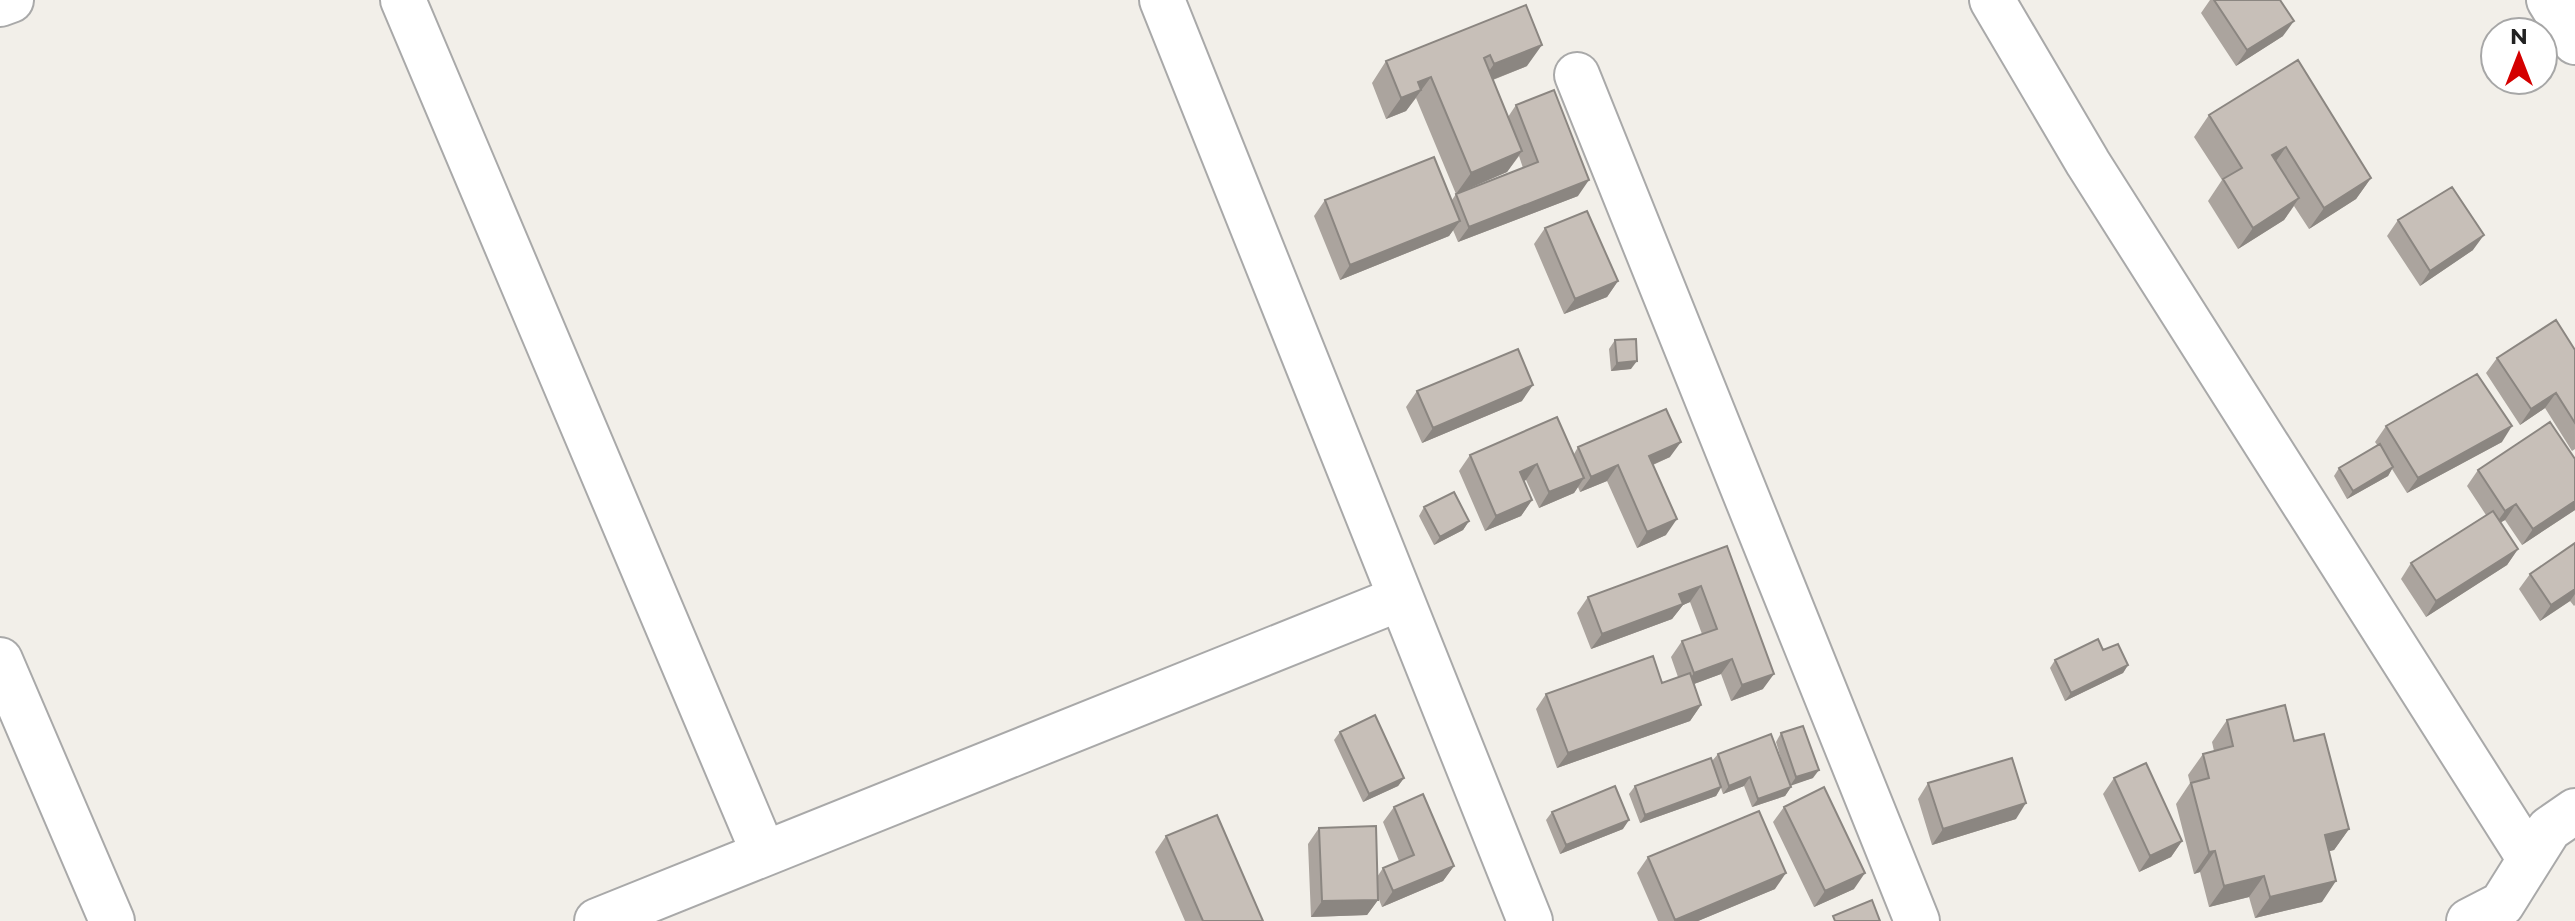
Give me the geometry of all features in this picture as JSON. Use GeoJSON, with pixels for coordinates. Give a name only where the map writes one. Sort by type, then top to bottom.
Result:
{"type":"FeatureCollection","features":[{"type":"Feature","properties":{"kind":"street"},"geometry":{"type":"LineString","coordinates":[[0,4],[11,0]]}},
{"type":"Feature","properties":{"kind":"street"},"geometry":{"type":"LineString","coordinates":[[403,0],[764,854]]}},
{"type":"Feature","properties":{"kind":"street"},"geometry":{"type":"LineString","coordinates":[[1162,0],[1530,921]]}},
{"type":"Feature","properties":{"kind":"street"},"geometry":{"type":"LineString","coordinates":[[1992,0],[2088,163],[2529,858]]}},
{"type":"Feature","properties":{"kind":"street"},"geometry":{"type":"LineString","coordinates":[[2549,0],[2575,42]]}},
{"type":"Feature","properties":{"kind":"street"},"geometry":{"type":"LineString","coordinates":[[1577,75],[1917,921]]}},
{"type":"Feature","properties":{"kind":"street"},"geometry":{"type":"LineString","coordinates":[[597,921],[1401,598]]}},
{"type":"Feature","properties":{"kind":"street"},"geometry":{"type":"LineString","coordinates":[[0,660],[112,921]]}},
{"type":"Feature","properties":{"kind":"street"},"geometry":{"type":"LineString","coordinates":[[2469,921],[2502,904],[2549,829],[2575,811]]}},
{"type":"Feature","properties":{"kind":"building"},"geometry":{"type":"Polygon","coordinates":[[[2214,0],[2280,0],[2294,21],[2247,50],[2214,0]]]}},
{"type":"Feature","properties":{"kind":"building"},"geometry":{"type":"Polygon","coordinates":[[[1526,5],[1542,45],[1494,64],[1490,55],[1484,58],[1522,151],[1471,173],[1431,77],[1418,82],[1421,90],[1401,98],[1386,61],[1526,5]]]}},
{"type":"Feature","properties":{"kind":"building"},"geometry":{"type":"Polygon","coordinates":[[[2298,60],[2371,178],[2324,208],[2286,147],[2272,155],[2299,198],[2253,228],[2223,179],[2242,168],[2209,115],[2298,60]]]}},
{"type":"Feature","properties":{"kind":"building"},"geometry":{"type":"Polygon","coordinates":[[[1554,90],[1589,180],[1469,227],[1456,194],[1538,162],[1516,105],[1554,90]]]}},
{"type":"Feature","properties":{"kind":"building"},"geometry":{"type":"Polygon","coordinates":[[[1434,157],[1460,221],[1350,265],[1325,200],[1434,157]]]}},
{"type":"Feature","properties":{"kind":"building"},"geometry":{"type":"Polygon","coordinates":[[[2452,187],[2484,235],[2430,271],[2398,220],[2452,187]]]}},
{"type":"Feature","properties":{"kind":"building"},"geometry":{"type":"Polygon","coordinates":[[[1587,211],[1618,281],[1575,299],[1545,228],[1587,211]]]}},
{"type":"Feature","properties":{"kind":"building"},"geometry":{"type":"Polygon","coordinates":[[[2556,320],[2575,350],[2575,423],[2556,393],[2531,409],[2497,358],[2556,320]]]}},
{"type":"Feature","properties":{"kind":"building"},"geometry":{"type":"Polygon","coordinates":[[[1636,339],[1637,361],[1617,363],[1615,340],[1636,339]]]}},
{"type":"Feature","properties":{"kind":"building"},"geometry":{"type":"Polygon","coordinates":[[[1518,349],[1533,385],[1433,428],[1417,391],[1518,349]]]}},
{"type":"Feature","properties":{"kind":"building"},"geometry":{"type":"Polygon","coordinates":[[[2477,374],[2512,426],[2418,478],[2386,426],[2477,374]]]}},
{"type":"Feature","properties":{"kind":"building"},"geometry":{"type":"Polygon","coordinates":[[[1666,409],[1681,442],[1649,456],[1677,519],[1647,532],[1618,465],[1591,477],[1578,447],[1666,409]]]}},
{"type":"Feature","properties":{"kind":"building"},"geometry":{"type":"Polygon","coordinates":[[[1557,417],[1584,478],[1549,492],[1537,464],[1520,472],[1532,500],[1496,516],[1470,455],[1557,417]]]}},
{"type":"Feature","properties":{"kind":"building"},"geometry":{"type":"Polygon","coordinates":[[[2550,422],[2575,459],[2575,501],[2533,529],[2516,504],[2505,511],[2478,470],[2550,422]]]}},
{"type":"Feature","properties":{"kind":"building"},"geometry":{"type":"Polygon","coordinates":[[[2380,444],[2393,467],[2353,491],[2339,468],[2380,444]]]}},
{"type":"Feature","properties":{"kind":"building"},"geometry":{"type":"Polygon","coordinates":[[[1454,492],[1469,521],[1440,537],[1424,507],[1454,492]]]}},
{"type":"Feature","properties":{"kind":"building"},"geometry":{"type":"Polygon","coordinates":[[[2493,511],[2518,549],[2436,601],[2411,563],[2493,511]]]}},
{"type":"Feature","properties":{"kind":"building"},"geometry":{"type":"Polygon","coordinates":[[[2575,543],[2575,589],[2551,605],[2530,574],[2575,543]]]}},
{"type":"Feature","properties":{"kind":"building"},"geometry":{"type":"Polygon","coordinates":[[[1727,546],[1774,674],[1742,685],[1732,659],[1694,673],[1682,641],[1717,629],[1701,586],[1679,594],[1683,604],[1602,634],[1588,597],[1727,546]]]}},
{"type":"Feature","properties":{"kind":"building"},"geometry":{"type":"Polygon","coordinates":[[[2098,639],[2103,650],[2118,644],[2128,665],[2071,693],[2055,660],[2098,639]]]}},
{"type":"Feature","properties":{"kind":"building"},"geometry":{"type":"Polygon","coordinates":[[[1653,656],[1662,683],[1690,673],[1701,705],[1568,753],[1546,694],[1653,656]]]}},
{"type":"Feature","properties":{"kind":"building"},"geometry":{"type":"Polygon","coordinates":[[[2285,705],[2294,741],[2324,734],[2349,829],[2325,835],[2336,881],[2270,897],[2264,876],[2224,886],[2215,851],[2209,852],[2191,783],[2209,778],[2203,754],[2233,746],[2227,720],[2285,705]]]}},
{"type":"Feature","properties":{"kind":"building"},"geometry":{"type":"Polygon","coordinates":[[[1375,715],[1404,778],[1369,794],[1340,732],[1375,715]]]}},
{"type":"Feature","properties":{"kind":"building"},"geometry":{"type":"Polygon","coordinates":[[[1803,726],[1819,770],[1796,777],[1781,733],[1803,726]]]}},
{"type":"Feature","properties":{"kind":"building"},"geometry":{"type":"Polygon","coordinates":[[[1771,734],[1791,787],[1758,799],[1750,777],[1729,786],[1718,754],[1771,734]]]}},
{"type":"Feature","properties":{"kind":"building"},"geometry":{"type":"Polygon","coordinates":[[[1711,758],[1721,787],[1645,815],[1635,786],[1711,758]]]}},
{"type":"Feature","properties":{"kind":"building"},"geometry":{"type":"Polygon","coordinates":[[[2012,758],[2026,803],[1943,829],[1928,783],[2012,758]]]}},
{"type":"Feature","properties":{"kind":"building"},"geometry":{"type":"Polygon","coordinates":[[[2146,763],[2182,841],[2150,856],[2114,778],[2146,763]]]}},
{"type":"Feature","properties":{"kind":"building"},"geometry":{"type":"Polygon","coordinates":[[[1615,786],[1629,820],[1566,845],[1552,812],[1615,786]]]}},
{"type":"Feature","properties":{"kind":"building"},"geometry":{"type":"Polygon","coordinates":[[[1824,787],[1865,873],[1825,891],[1784,807],[1824,787]]]}},
{"type":"Feature","properties":{"kind":"building"},"geometry":{"type":"Polygon","coordinates":[[[1423,794],[1454,866],[1393,891],[1383,868],[1414,855],[1394,807],[1423,794]]]}},
{"type":"Feature","properties":{"kind":"building"},"geometry":{"type":"Polygon","coordinates":[[[1759,811],[1786,873],[1675,920],[1648,857],[1759,811]]]}},
{"type":"Feature","properties":{"kind":"building"},"geometry":{"type":"Polygon","coordinates":[[[1217,815],[1263,921],[1203,921],[1166,836],[1217,815]]]}},
{"type":"Feature","properties":{"kind":"building"},"geometry":{"type":"Polygon","coordinates":[[[1376,826],[1378,900],[1322,901],[1319,828],[1376,826]]]}},
{"type":"Feature","properties":{"kind":"building"},"geometry":{"type":"Polygon","coordinates":[[[1872,900],[1880,921],[1835,921],[1833,916],[1872,900]]]}}]}
